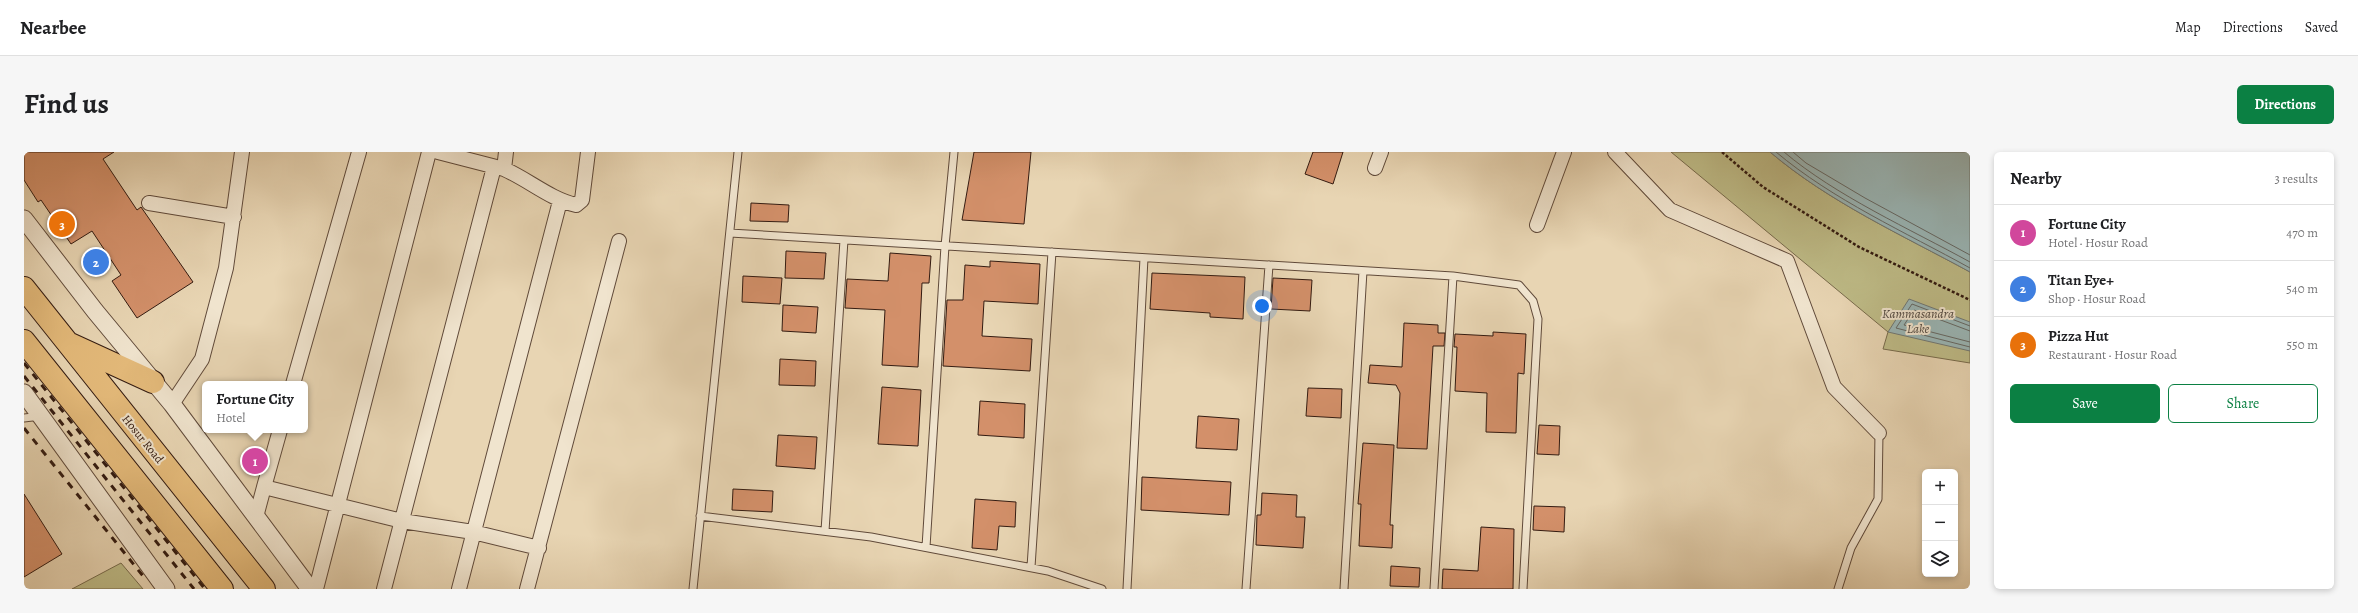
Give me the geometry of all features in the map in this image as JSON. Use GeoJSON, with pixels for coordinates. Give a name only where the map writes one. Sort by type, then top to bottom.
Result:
{"type":"FeatureCollection","features":[{"type":"Feature","properties":{"kind":"highway","name":"Hosur Road"},"geometry":{"type":"LineString","coordinates":[[24,288],[264,589]]}},
{"type":"Feature","properties":{"kind":"highway"},"geometry":{"type":"LineString","coordinates":[[24,342],[222,589]]}},
{"type":"Feature","properties":{"kind":"highway"},"geometry":{"type":"LineString","coordinates":[[68,343],[153,382]]}},
{"type":"Feature","properties":{"kind":"street"},"geometry":{"type":"LineString","coordinates":[[172,404],[202,359],[226,268],[242,152]]}},
{"type":"Feature","properties":{"kind":"street"},"geometry":{"type":"LineString","coordinates":[[294,381],[359,152]]}},
{"type":"Feature","properties":{"kind":"street"},"geometry":{"type":"LineString","coordinates":[[316,589],[429,152]]}},
{"type":"Feature","properties":{"kind":"street"},"geometry":{"type":"LineString","coordinates":[[438,152],[499,168],[523,178],[560,201],[576,205],[582,200],[588,152]]}},
{"type":"Feature","properties":{"kind":"street"},"geometry":{"type":"LineString","coordinates":[[384,589],[499,168],[506,152]]}},
{"type":"Feature","properties":{"kind":"street"},"geometry":{"type":"LineString","coordinates":[[1375,168],[1381,152]]}},
{"type":"Feature","properties":{"kind":"street"},"geometry":{"type":"LineString","coordinates":[[1537,225],[1564,152]]}},
{"type":"Feature","properties":{"kind":"street"},"geometry":{"type":"LineString","coordinates":[[1615,152],[1670,210],[1787,261],[1834,387],[1879,433]]}},
{"type":"Feature","properties":{"kind":"street"},"geometry":{"type":"LineString","coordinates":[[459,589],[560,201]]}},
{"type":"Feature","properties":{"kind":"street"},"geometry":{"type":"LineString","coordinates":[[149,203],[234,216]]}},
{"type":"Feature","properties":{"kind":"street"},"geometry":{"type":"LineString","coordinates":[[24,219],[95,311],[172,404],[310,589]]}},
{"type":"Feature","properties":{"kind":"street"},"geometry":{"type":"LineString","coordinates":[[527,589],[619,241]]}},
{"type":"Feature","properties":{"kind":"street"},"geometry":{"type":"LineString","coordinates":[[24,392],[43,416],[166,589]]}},
{"type":"Feature","properties":{"kind":"street"},"geometry":{"type":"LineString","coordinates":[[256,517],[279,433]]}},
{"type":"Feature","properties":{"kind":"street"},"geometry":{"type":"LineString","coordinates":[[264,487],[402,520],[473,532],[539,548]]}},
{"type":"Feature","properties":{"kind":"lane"},"geometry":{"type":"LineString","coordinates":[[693,589],[738,152]]}},
{"type":"Feature","properties":{"kind":"lane"},"geometry":{"type":"LineString","coordinates":[[926,547],[945,246],[954,152]]}},
{"type":"Feature","properties":{"kind":"lane"},"geometry":{"type":"LineString","coordinates":[[730,233],[1453,276],[1519,285],[1533,301],[1538,319],[1523,589]]}},
{"type":"Feature","properties":{"kind":"lane"},"geometry":{"type":"LineString","coordinates":[[825,531],[844,240]]}},
{"type":"Feature","properties":{"kind":"lane"},"geometry":{"type":"LineString","coordinates":[[1031,567],[1052,252]]}},
{"type":"Feature","properties":{"kind":"lane"},"geometry":{"type":"LineString","coordinates":[[1127,589],[1144,258]]}},
{"type":"Feature","properties":{"kind":"lane"},"geometry":{"type":"LineString","coordinates":[[1246,589],[1269,265]]}},
{"type":"Feature","properties":{"kind":"lane"},"geometry":{"type":"LineString","coordinates":[[1344,589],[1363,271]]}},
{"type":"Feature","properties":{"kind":"lane"},"geometry":{"type":"LineString","coordinates":[[1434,589],[1453,276]]}},
{"type":"Feature","properties":{"kind":"lane"},"geometry":{"type":"LineString","coordinates":[[24,418],[43,416]]}},
{"type":"Feature","properties":{"kind":"lane"},"geometry":{"type":"LineString","coordinates":[[1838,589],[1851,548],[1878,499],[1879,433]]}},
{"type":"Feature","properties":{"kind":"lane"},"geometry":{"type":"LineString","coordinates":[[700,516],[825,531],[926,547],[1048,570],[1102,589]]}},
{"type":"Feature","properties":{"kind":"path"},"geometry":{"type":"LineString","coordinates":[[1722,152],[1763,187],[1859,247],[1970,300]]}},
{"type":"Feature","properties":{"kind":"shaded area"},"geometry":{"type":"Polygon","coordinates":[[[1671,152],[1770,152],[1817,187],[1841,202],[1970,272],[1970,363],[1883,349],[1888,332],[1671,152]]]}},
{"type":"Feature","properties":{"kind":"shaded area"},"geometry":{"type":"Polygon","coordinates":[[[121,563],[143,589],[72,589],[121,563]]]}},
{"type":"Feature","properties":{"kind":"water"},"geometry":{"type":"Polygon","coordinates":[[[1770,152],[1970,152],[1970,272],[1841,202],[1817,187],[1770,152]]]}},
{"type":"Feature","properties":{"kind":"water","name":"Kammasandra Lake"},"geometry":{"type":"Polygon","coordinates":[[[1909,299],[1970,322],[1970,351],[1888,332],[1909,299]]]}},
{"type":"Feature","properties":{"kind":"building"},"geometry":{"type":"Polygon","coordinates":[[[24,152],[114,152],[103,159],[137,210],[141,207],[193,282],[137,318],[112,281],[121,275],[92,231],[71,244],[41,200],[38,202],[24,180],[24,152]]]}},
{"type":"Feature","properties":{"kind":"building"},"geometry":{"type":"Polygon","coordinates":[[[974,152],[1031,152],[1024,224],[962,220],[974,152]]]}},
{"type":"Feature","properties":{"kind":"building"},"geometry":{"type":"Polygon","coordinates":[[[1313,152],[1343,152],[1333,184],[1305,174],[1313,152]]]}},
{"type":"Feature","properties":{"kind":"building"},"geometry":{"type":"Polygon","coordinates":[[[751,203],[789,205],[788,222],[750,221],[751,203]]]}},
{"type":"Feature","properties":{"kind":"building"},"geometry":{"type":"Polygon","coordinates":[[[786,251],[826,253],[824,279],[785,278],[786,251]]]}},
{"type":"Feature","properties":{"kind":"building"},"geometry":{"type":"Polygon","coordinates":[[[890,253],[931,256],[929,283],[922,283],[918,367],[882,365],[885,310],[845,308],[847,279],[888,281],[890,253]]]}},
{"type":"Feature","properties":{"kind":"building"},"geometry":{"type":"Polygon","coordinates":[[[990,261],[1040,264],[1038,304],[984,301],[982,336],[1032,339],[1030,371],[943,366],[947,300],[963,300],[965,265],[990,267],[990,261]]]}},
{"type":"Feature","properties":{"kind":"building"},"geometry":{"type":"Polygon","coordinates":[[[1152,273],[1245,277],[1243,319],[1210,317],[1210,313],[1150,309],[1152,273]]]}},
{"type":"Feature","properties":{"kind":"building"},"geometry":{"type":"Polygon","coordinates":[[[743,276],[782,278],[780,304],[742,302],[743,276]]]}},
{"type":"Feature","properties":{"kind":"building"},"geometry":{"type":"Polygon","coordinates":[[[1273,278],[1312,280],[1310,311],[1271,309],[1273,278]]]}},
{"type":"Feature","properties":{"kind":"building"},"geometry":{"type":"Polygon","coordinates":[[[783,305],[818,307],[816,333],[782,331],[783,305]]]}},
{"type":"Feature","properties":{"kind":"building"},"geometry":{"type":"Polygon","coordinates":[[[1404,323],[1438,325],[1438,333],[1445,333],[1444,346],[1433,346],[1427,449],[1397,448],[1400,393],[1396,385],[1368,383],[1370,365],[1402,367],[1404,323]]]}},
{"type":"Feature","properties":{"kind":"building"},"geometry":{"type":"Polygon","coordinates":[[[1493,332],[1526,334],[1524,374],[1518,373],[1516,433],[1486,432],[1487,393],[1455,391],[1457,347],[1454,347],[1455,334],[1493,336],[1493,332]]]}},
{"type":"Feature","properties":{"kind":"building"},"geometry":{"type":"Polygon","coordinates":[[[780,359],[816,361],[815,386],[779,385],[780,359]]]}},
{"type":"Feature","properties":{"kind":"building"},"geometry":{"type":"Polygon","coordinates":[[[882,387],[921,390],[918,446],[878,444],[882,387]]]}},
{"type":"Feature","properties":{"kind":"building"},"geometry":{"type":"Polygon","coordinates":[[[1308,388],[1342,389],[1341,418],[1306,416],[1308,388]]]}},
{"type":"Feature","properties":{"kind":"building"},"geometry":{"type":"Polygon","coordinates":[[[980,401],[1025,404],[1024,438],[978,435],[980,401]]]}},
{"type":"Feature","properties":{"kind":"building"},"geometry":{"type":"Polygon","coordinates":[[[1198,416],[1239,419],[1237,450],[1196,448],[1198,416]]]}},
{"type":"Feature","properties":{"kind":"building"},"geometry":{"type":"Polygon","coordinates":[[[1539,425],[1560,426],[1559,455],[1537,454],[1539,425]]]}},
{"type":"Feature","properties":{"kind":"building"},"geometry":{"type":"Polygon","coordinates":[[[778,435],[817,437],[815,469],[776,466],[778,435]]]}},
{"type":"Feature","properties":{"kind":"building"},"geometry":{"type":"Polygon","coordinates":[[[1363,443],[1394,445],[1390,525],[1393,525],[1392,548],[1359,546],[1361,504],[1358,504],[1363,443]]]}},
{"type":"Feature","properties":{"kind":"building"},"geometry":{"type":"Polygon","coordinates":[[[1142,477],[1231,482],[1229,515],[1141,510],[1142,477]]]}},
{"type":"Feature","properties":{"kind":"building"},"geometry":{"type":"Polygon","coordinates":[[[733,489],[773,491],[772,512],[732,510],[733,489]]]}},
{"type":"Feature","properties":{"kind":"building"},"geometry":{"type":"Polygon","coordinates":[[[1262,493],[1297,495],[1296,517],[1305,517],[1303,548],[1256,545],[1257,515],[1261,515],[1262,493]]]}},
{"type":"Feature","properties":{"kind":"building"},"geometry":{"type":"Polygon","coordinates":[[[24,494],[62,554],[24,577],[24,494]]]}},
{"type":"Feature","properties":{"kind":"building"},"geometry":{"type":"Polygon","coordinates":[[[975,499],[1016,502],[1015,527],[999,526],[997,550],[972,548],[975,499]]]}},
{"type":"Feature","properties":{"kind":"building"},"geometry":{"type":"Polygon","coordinates":[[[1534,506],[1565,507],[1564,532],[1533,530],[1534,506]]]}},
{"type":"Feature","properties":{"kind":"building"},"geometry":{"type":"Polygon","coordinates":[[[1481,527],[1514,529],[1513,589],[1442,589],[1443,569],[1478,571],[1481,527]]]}},
{"type":"Feature","properties":{"kind":"building"},"geometry":{"type":"Polygon","coordinates":[[[1391,566],[1420,568],[1419,587],[1390,586],[1391,566]]]}},
{"type":"Feature","properties":{"kind":"railway"},"geometry":{"type":"LineString","coordinates":[[24,363],[205,589]]}},
{"type":"Feature","properties":{"kind":"railway"},"geometry":{"type":"LineString","coordinates":[[24,376],[194,589]]}},
{"type":"Feature","properties":{"kind":"railway"},"geometry":{"type":"LineString","coordinates":[[24,428],[143,576]]}},
{"type":"Feature","properties":{"kind":"place","name":"Pizza Hut"},"geometry":{"type":"Point","coordinates":[62,224]}},
{"type":"Feature","properties":{"kind":"place","name":"Titan Eye+"},"geometry":{"type":"Point","coordinates":[96,262]}},
{"type":"Feature","properties":{"kind":"place","name":"Fortune City"},"geometry":{"type":"Point","coordinates":[255,461]}}]}
